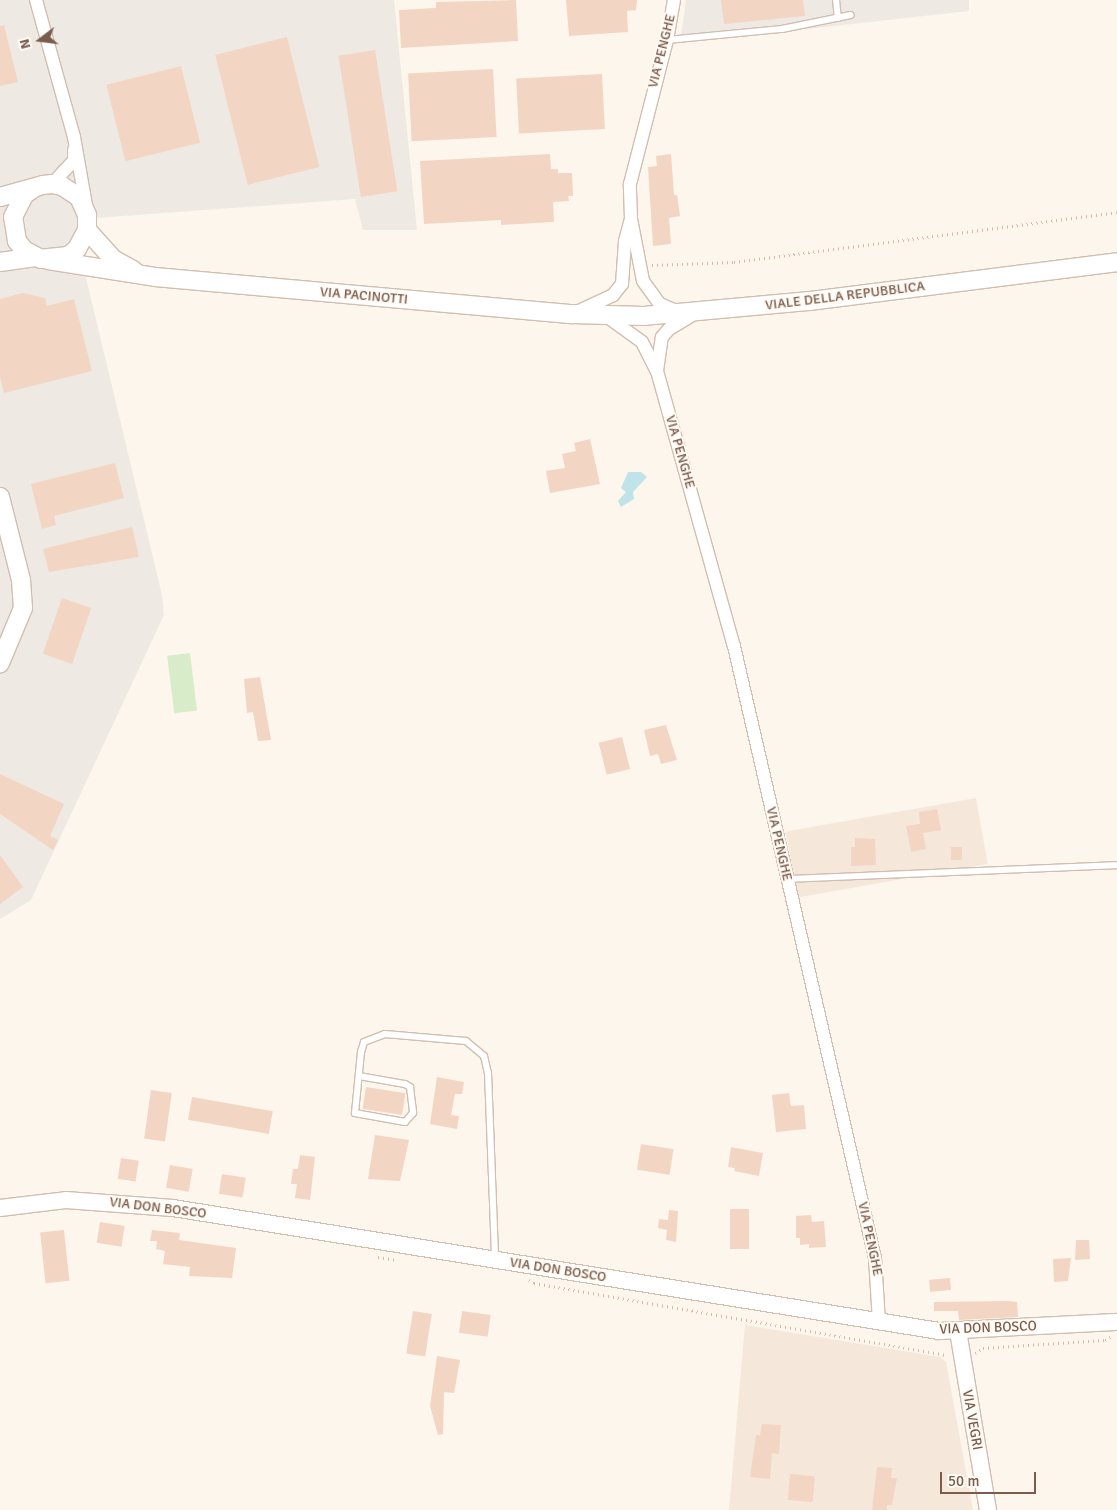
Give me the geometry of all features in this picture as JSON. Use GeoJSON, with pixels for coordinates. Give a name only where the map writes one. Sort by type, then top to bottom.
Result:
{"type":"FeatureCollection","features":[{"type":"Feature","properties":{"kind":"main road"},"geometry":{"type":"LineString","coordinates":[[0,197],[52,184],[62,186],[78,197],[87,223],[113,259],[134,270],[155,276]]}},
{"type":"Feature","properties":{"kind":"main road"},"geometry":{"type":"LineString","coordinates":[[34,188],[24,195],[12,217],[17,240],[41,259],[155,276]]}},
{"type":"Feature","properties":{"kind":"main road"},"geometry":{"type":"LineString","coordinates":[[0,262],[41,259],[58,260],[77,249],[87,223]]}},
{"type":"Feature","properties":{"kind":"main road","name":"VIALE DELLA REPUBBLICA"},"geometry":{"type":"LineString","coordinates":[[572,314],[694,314],[1117,262]]}},
{"type":"Feature","properties":{"kind":"main road","name":"VIA PACINOTTI"},"geometry":{"type":"LineString","coordinates":[[155,276],[572,314]]}},
{"type":"Feature","properties":{"kind":"main road"},"geometry":{"type":"LineString","coordinates":[[0,497],[21,580],[23,608],[0,663]]}},
{"type":"Feature","properties":{"kind":"street"},"geometry":{"type":"LineString","coordinates":[[29,0],[38,5],[74,137],[87,223]]}},
{"type":"Feature","properties":{"kind":"street","name":"VIA PENGHE"},"geometry":{"type":"LineString","coordinates":[[674,0],[667,40],[638,143],[630,184],[631,219],[638,265],[650,293],[660,304],[673,311],[694,314]]}},
{"type":"Feature","properties":{"kind":"street"},"geometry":{"type":"LineString","coordinates":[[52,184],[74,160],[74,137]]}},
{"type":"Feature","properties":{"kind":"street","name":"VIA PENGHE"},"geometry":{"type":"LineString","coordinates":[[572,314],[598,304],[613,295],[622,284],[625,241],[631,219]]}},
{"type":"Feature","properties":{"kind":"street","name":"VIA PENGHE"},"geometry":{"type":"LineString","coordinates":[[657,371],[662,337],[669,329],[694,314]]}},
{"type":"Feature","properties":{"kind":"street","name":"VIA PENGHE"},"geometry":{"type":"LineString","coordinates":[[605,315],[642,342],[657,371],[734,646],[875,1258],[879,1321]]}},
{"type":"Feature","properties":{"kind":"street","name":"VIA DON BOSCO"},"geometry":{"type":"LineString","coordinates":[[0,1208],[66,1200],[112,1201],[939,1331],[1117,1322]]}},
{"type":"Feature","properties":{"kind":"street","name":"VIA VEGRI"},"geometry":{"type":"LineString","coordinates":[[958,1331],[988,1510]]}},
{"type":"Feature","properties":{"kind":"lane"},"geometry":{"type":"LineString","coordinates":[[836,0],[838,18]]}},
{"type":"Feature","properties":{"kind":"lane"},"geometry":{"type":"LineString","coordinates":[[667,40],[782,29],[851,16]]}},
{"type":"Feature","properties":{"kind":"lane"},"geometry":{"type":"LineString","coordinates":[[788,879],[1117,865]]}},
{"type":"Feature","properties":{"kind":"lane"},"geometry":{"type":"LineString","coordinates":[[359,1076],[405,1084],[410,1087],[414,1113],[405,1122],[355,1113],[359,1076],[364,1042],[374,1036],[466,1041],[484,1056],[495,1260]]}},
{"type":"Feature","properties":{"kind":"path"},"geometry":{"type":"LineString","coordinates":[[638,265],[734,262],[1117,212]]}},
{"type":"Feature","properties":{"kind":"path"},"geometry":{"type":"LineString","coordinates":[[973,1360],[975,1354],[983,1348],[1105,1340],[1117,1333]]}},
{"type":"Feature","properties":{"kind":"shaded area"},"geometry":{"type":"Polygon","coordinates":[[[0,0],[394,0],[417,230],[363,230],[355,199],[95,218],[95,236],[81,257],[162,595],[164,615],[31,900],[0,919],[0,0]]]}},
{"type":"Feature","properties":{"kind":"shaded area"},"geometry":{"type":"Polygon","coordinates":[[[686,0],[969,0],[969,11],[680,43],[686,0]]]}},
{"type":"Feature","properties":{"kind":"shaded area"},"geometry":{"type":"Polygon","coordinates":[[[976,798],[988,864],[798,897],[786,832],[976,798]]]}},
{"type":"Feature","properties":{"kind":"shaded area"},"geometry":{"type":"Polygon","coordinates":[[[745,1325],[940,1357],[946,1362],[973,1510],[729,1510],[745,1325]]]}},
{"type":"Feature","properties":{"kind":"green space"},"geometry":{"type":"Polygon","coordinates":[[[190,653],[197,711],[174,713],[167,656],[190,653]]]}},
{"type":"Feature","properties":{"kind":"water"},"geometry":{"type":"Polygon","coordinates":[[[628,472],[641,472],[647,477],[633,492],[634,499],[621,507],[618,501],[626,492],[621,488],[628,472]]]}},
{"type":"Feature","properties":{"kind":"building"},"geometry":{"type":"Polygon","coordinates":[[[516,0],[518,41],[401,48],[399,10],[436,8],[436,2],[516,0]]]}},
{"type":"Feature","properties":{"kind":"building"},"geometry":{"type":"Polygon","coordinates":[[[566,0],[637,0],[636,10],[627,11],[628,32],[569,36],[566,0]]]}},
{"type":"Feature","properties":{"kind":"building"},"geometry":{"type":"Polygon","coordinates":[[[721,0],[803,0],[805,16],[724,24],[721,0]]]}},
{"type":"Feature","properties":{"kind":"building"},"geometry":{"type":"Polygon","coordinates":[[[4,25],[18,82],[0,86],[0,26],[4,25]]]}},
{"type":"Feature","properties":{"kind":"building"},"geometry":{"type":"Polygon","coordinates":[[[287,37],[319,167],[248,185],[215,55],[287,37]]]}},
{"type":"Feature","properties":{"kind":"building"},"geometry":{"type":"Polygon","coordinates":[[[375,50],[397,191],[361,197],[338,56],[375,50]]]}},
{"type":"Feature","properties":{"kind":"building"},"geometry":{"type":"Polygon","coordinates":[[[181,66],[200,143],[125,161],[106,85],[181,66]]]}},
{"type":"Feature","properties":{"kind":"building"},"geometry":{"type":"Polygon","coordinates":[[[493,69],[497,137],[412,141],[408,73],[493,69]]]}},
{"type":"Feature","properties":{"kind":"building"},"geometry":{"type":"Polygon","coordinates":[[[602,74],[605,129],[519,133],[516,79],[602,74]]]}},
{"type":"Feature","properties":{"kind":"building"},"geometry":{"type":"Polygon","coordinates":[[[550,154],[551,169],[558,169],[558,173],[572,173],[573,196],[568,196],[569,201],[553,202],[554,222],[501,225],[501,220],[424,224],[420,161],[550,154]]]}},
{"type":"Feature","properties":{"kind":"building"},"geometry":{"type":"Polygon","coordinates":[[[671,154],[674,195],[677,195],[680,216],[669,218],[671,244],[653,246],[648,167],[657,166],[656,156],[671,154]]]}},
{"type":"Feature","properties":{"kind":"building"},"geometry":{"type":"Polygon","coordinates":[[[23,293],[45,298],[47,306],[74,299],[92,371],[4,393],[0,377],[0,299],[23,293]]]}},
{"type":"Feature","properties":{"kind":"building"},"geometry":{"type":"Polygon","coordinates":[[[590,439],[600,484],[550,493],[546,471],[565,468],[562,454],[576,451],[574,443],[590,439]]]}},
{"type":"Feature","properties":{"kind":"building"},"geometry":{"type":"Polygon","coordinates":[[[115,463],[124,498],[54,516],[56,525],[42,529],[31,484],[115,463]]]}},
{"type":"Feature","properties":{"kind":"building"},"geometry":{"type":"Polygon","coordinates":[[[132,527],[139,557],[49,572],[43,549],[132,527]]]}},
{"type":"Feature","properties":{"kind":"building"},"geometry":{"type":"Polygon","coordinates":[[[62,598],[91,608],[72,664],[43,654],[62,598]]]}},
{"type":"Feature","properties":{"kind":"building"},"geometry":{"type":"Polygon","coordinates":[[[260,677],[271,740],[258,741],[253,712],[247,713],[244,679],[260,677]]]}},
{"type":"Feature","properties":{"kind":"building"},"geometry":{"type":"Polygon","coordinates":[[[666,725],[677,760],[661,764],[658,754],[650,756],[644,730],[666,725]]]}},
{"type":"Feature","properties":{"kind":"building"},"geometry":{"type":"Polygon","coordinates":[[[622,737],[630,769],[607,775],[599,743],[622,737]]]}},
{"type":"Feature","properties":{"kind":"building"},"geometry":{"type":"Polygon","coordinates":[[[0,774],[64,804],[50,836],[58,840],[53,850],[0,814],[0,774]]]}},
{"type":"Feature","properties":{"kind":"building"},"geometry":{"type":"Polygon","coordinates":[[[937,809],[941,830],[923,833],[926,849],[911,852],[906,826],[920,824],[919,812],[937,809]]]}},
{"type":"Feature","properties":{"kind":"building"},"geometry":{"type":"Polygon","coordinates":[[[855,838],[875,839],[876,865],[851,866],[851,847],[855,847],[855,838]]]}},
{"type":"Feature","properties":{"kind":"building"},"geometry":{"type":"Polygon","coordinates":[[[951,847],[962,847],[962,860],[951,860],[951,847]]]}},
{"type":"Feature","properties":{"kind":"building"},"geometry":{"type":"Polygon","coordinates":[[[0,855],[23,887],[0,904],[0,855]]]}},
{"type":"Feature","properties":{"kind":"building"},"geometry":{"type":"Polygon","coordinates":[[[437,1077],[464,1082],[462,1094],[455,1094],[451,1115],[459,1116],[457,1129],[430,1124],[437,1077]]]}},
{"type":"Feature","properties":{"kind":"building"},"geometry":{"type":"Polygon","coordinates":[[[366,1087],[406,1093],[402,1115],[363,1109],[366,1087]]]}},
{"type":"Feature","properties":{"kind":"building"},"geometry":{"type":"Polygon","coordinates":[[[151,1090],[172,1093],[165,1141],[144,1139],[151,1090]]]}},
{"type":"Feature","properties":{"kind":"building"},"geometry":{"type":"Polygon","coordinates":[[[789,1093],[791,1106],[804,1105],[806,1129],[776,1132],[772,1095],[789,1093]]]}},
{"type":"Feature","properties":{"kind":"building"},"geometry":{"type":"Polygon","coordinates":[[[192,1097],[273,1111],[269,1134],[188,1120],[192,1097]]]}},
{"type":"Feature","properties":{"kind":"building"},"geometry":{"type":"Polygon","coordinates":[[[375,1135],[409,1140],[400,1181],[368,1179],[375,1135]]]}},
{"type":"Feature","properties":{"kind":"building"},"geometry":{"type":"Polygon","coordinates":[[[641,1144],[674,1149],[670,1175],[637,1170],[641,1144]]]}},
{"type":"Feature","properties":{"kind":"building"},"geometry":{"type":"Polygon","coordinates":[[[731,1147],[763,1153],[759,1176],[734,1171],[735,1168],[728,1167],[731,1147]]]}},
{"type":"Feature","properties":{"kind":"building"},"geometry":{"type":"Polygon","coordinates":[[[300,1155],[315,1157],[310,1200],[295,1198],[297,1184],[291,1184],[293,1169],[298,1169],[300,1155]]]}},
{"type":"Feature","properties":{"kind":"building"},"geometry":{"type":"Polygon","coordinates":[[[121,1158],[139,1161],[135,1182],[118,1179],[121,1158]]]}},
{"type":"Feature","properties":{"kind":"building"},"geometry":{"type":"Polygon","coordinates":[[[170,1165],[193,1169],[189,1192],[166,1188],[170,1165]]]}},
{"type":"Feature","properties":{"kind":"building"},"geometry":{"type":"Polygon","coordinates":[[[222,1174],[246,1178],[243,1198],[219,1194],[222,1174]]]}},
{"type":"Feature","properties":{"kind":"building"},"geometry":{"type":"Polygon","coordinates":[[[730,1209],[749,1209],[749,1249],[730,1249],[730,1209]]]}},
{"type":"Feature","properties":{"kind":"building"},"geometry":{"type":"Polygon","coordinates":[[[669,1210],[678,1211],[676,1242],[666,1240],[667,1230],[658,1228],[659,1219],[668,1220],[669,1210]]]}},
{"type":"Feature","properties":{"kind":"building"},"geometry":{"type":"Polygon","coordinates":[[[811,1215],[812,1222],[824,1221],[826,1247],[809,1248],[809,1244],[800,1245],[800,1238],[796,1238],[796,1216],[811,1215]]]}},
{"type":"Feature","properties":{"kind":"building"},"geometry":{"type":"Polygon","coordinates":[[[100,1222],[125,1226],[121,1247],[97,1243],[100,1222]]]}},
{"type":"Feature","properties":{"kind":"building"},"geometry":{"type":"Polygon","coordinates":[[[64,1230],[69,1281],[45,1283],[40,1233],[64,1230]]]}},
{"type":"Feature","properties":{"kind":"building"},"geometry":{"type":"Polygon","coordinates":[[[152,1230],[180,1233],[179,1240],[236,1248],[232,1278],[189,1276],[190,1267],[163,1264],[165,1251],[156,1249],[157,1241],[150,1241],[152,1230]]]}},
{"type":"Feature","properties":{"kind":"building"},"geometry":{"type":"Polygon","coordinates":[[[1076,1240],[1089,1240],[1090,1259],[1075,1260],[1076,1240]]]}},
{"type":"Feature","properties":{"kind":"building"},"geometry":{"type":"Polygon","coordinates":[[[1071,1258],[1068,1281],[1054,1282],[1053,1259],[1071,1258]]]}},
{"type":"Feature","properties":{"kind":"building"},"geometry":{"type":"Polygon","coordinates":[[[950,1278],[951,1290],[930,1292],[929,1280],[950,1278]]]}},
{"type":"Feature","properties":{"kind":"building"},"geometry":{"type":"Polygon","coordinates":[[[934,1302],[1017,1302],[1018,1317],[959,1320],[958,1311],[934,1311],[934,1302]]]}},
{"type":"Feature","properties":{"kind":"building"},"geometry":{"type":"Polygon","coordinates":[[[413,1311],[432,1314],[425,1356],[406,1353],[413,1311]]]}},
{"type":"Feature","properties":{"kind":"building"},"geometry":{"type":"Polygon","coordinates":[[[462,1311],[491,1315],[488,1337],[459,1333],[462,1311]]]}},
{"type":"Feature","properties":{"kind":"building"},"geometry":{"type":"Polygon","coordinates":[[[437,1356],[460,1360],[454,1393],[444,1392],[443,1434],[438,1435],[430,1406],[437,1356]]]}},
{"type":"Feature","properties":{"kind":"building"},"geometry":{"type":"Polygon","coordinates":[[[762,1424],[781,1425],[779,1454],[772,1453],[770,1479],[750,1477],[756,1435],[760,1435],[762,1424]]]}},
{"type":"Feature","properties":{"kind":"building"},"geometry":{"type":"Polygon","coordinates":[[[877,1467],[892,1468],[891,1478],[897,1478],[892,1505],[887,1505],[887,1510],[872,1510],[877,1467]]]}},
{"type":"Feature","properties":{"kind":"building"},"geometry":{"type":"Polygon","coordinates":[[[790,1474],[815,1476],[813,1502],[788,1500],[790,1474]]]}}]}
